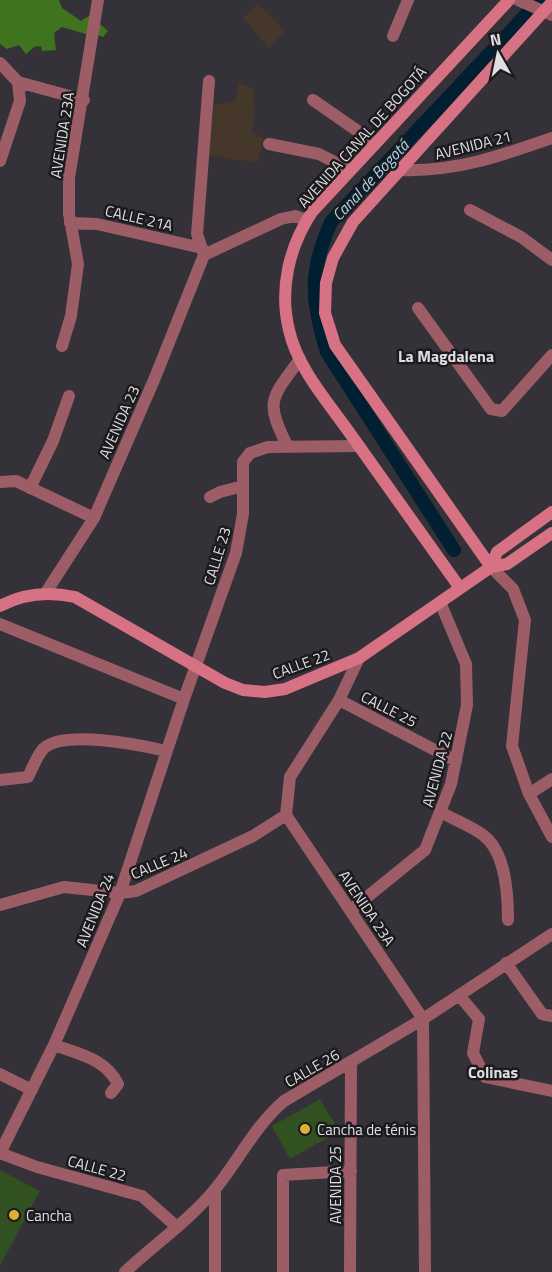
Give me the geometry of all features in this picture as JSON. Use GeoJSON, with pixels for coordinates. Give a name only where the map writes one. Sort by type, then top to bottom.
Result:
{"type":"FeatureCollection","features":[{"type":"Feature","properties":{"kind":"main road","name":"AVENIDA CANAL DE BOGOTÁ"},"geometry":{"type":"LineString","coordinates":[[460,588],[300,359],[289,330],[285,291],[293,251],[306,220],[509,0]]}},
{"type":"Feature","properties":{"kind":"main road"},"geometry":{"type":"LineString","coordinates":[[490,567],[335,345],[327,324],[325,291],[333,258],[353,222],[546,10]]}},
{"type":"Feature","properties":{"kind":"main road"},"geometry":{"type":"LineString","coordinates":[[490,567],[497,552],[552,512]]}},
{"type":"Feature","properties":{"kind":"main road"},"geometry":{"type":"LineString","coordinates":[[490,567],[507,564],[552,533]]}},
{"type":"Feature","properties":{"kind":"main road","name":"CALLE 22"},"geometry":{"type":"LineString","coordinates":[[1,604],[26,595],[75,597],[195,667],[243,690],[265,692],[285,688],[359,658],[490,567]]}},
{"type":"Feature","properties":{"kind":"street","name":"AVENIDA 23A"},"geometry":{"type":"LineString","coordinates":[[62,346],[71,316],[78,264],[70,223],[69,178],[84,100],[98,0]]}},
{"type":"Feature","properties":{"kind":"street"},"geometry":{"type":"LineString","coordinates":[[393,36],[408,0]]}},
{"type":"Feature","properties":{"kind":"street"},"geometry":{"type":"LineString","coordinates":[[518,0],[546,10]]}},
{"type":"Feature","properties":{"kind":"street"},"geometry":{"type":"LineString","coordinates":[[0,63],[18,82],[84,100]]}},
{"type":"Feature","properties":{"kind":"street","name":"AVENIDA 23"},"geometry":{"type":"LineString","coordinates":[[45,594],[93,518],[154,380],[203,251],[197,234],[209,81]]}},
{"type":"Feature","properties":{"kind":"street"},"geometry":{"type":"LineString","coordinates":[[0,162],[21,101],[18,82]]}},
{"type":"Feature","properties":{"kind":"street"},"geometry":{"type":"LineString","coordinates":[[313,100],[375,143]]}},
{"type":"Feature","properties":{"kind":"street","name":"AVENIDA 21"},"geometry":{"type":"LineString","coordinates":[[400,170],[435,171],[502,156],[552,138]]}},
{"type":"Feature","properties":{"kind":"street"},"geometry":{"type":"LineString","coordinates":[[269,144],[319,154],[350,170]]}},
{"type":"Feature","properties":{"kind":"street"},"geometry":{"type":"LineString","coordinates":[[470,210],[521,237],[552,260]]}},
{"type":"Feature","properties":{"kind":"street"},"geometry":{"type":"LineString","coordinates":[[203,251],[281,219],[295,216],[306,220]]}},
{"type":"Feature","properties":{"kind":"street","name":"CALLE 21A"},"geometry":{"type":"LineString","coordinates":[[70,223],[97,224],[203,251]]}},
{"type":"Feature","properties":{"kind":"street"},"geometry":{"type":"LineString","coordinates":[[418,308],[490,409],[502,411],[552,355]]}},
{"type":"Feature","properties":{"kind":"street"},"geometry":{"type":"LineString","coordinates":[[287,445],[274,419],[272,403],[277,391],[300,359]]}},
{"type":"Feature","properties":{"kind":"street"},"geometry":{"type":"LineString","coordinates":[[30,488],[53,441],[69,396]]}},
{"type":"Feature","properties":{"kind":"street","name":"CALLE 23"},"geometry":{"type":"LineString","coordinates":[[195,667],[242,531],[243,462],[250,453],[287,445],[359,446]]}},
{"type":"Feature","properties":{"kind":"street"},"geometry":{"type":"LineString","coordinates":[[0,482],[16,481],[93,518]]}},
{"type":"Feature","properties":{"kind":"street"},"geometry":{"type":"LineString","coordinates":[[210,497],[243,486]]}},
{"type":"Feature","properties":{"kind":"street"},"geometry":{"type":"LineString","coordinates":[[490,567],[513,589],[525,620],[512,746],[529,794],[552,837]]}},
{"type":"Feature","properties":{"kind":"street","name":"AVENIDA 22"},"geometry":{"type":"LineString","coordinates":[[351,910],[425,850],[441,812],[456,760],[467,705],[466,664],[440,602]]}},
{"type":"Feature","properties":{"kind":"street"},"geometry":{"type":"LineString","coordinates":[[0,624],[184,699]]}},
{"type":"Feature","properties":{"kind":"street"},"geometry":{"type":"LineString","coordinates":[[286,815],[290,777],[339,700],[359,658]]}},
{"type":"Feature","properties":{"kind":"street","name":"AVENIDA 24"},"geometry":{"type":"LineString","coordinates":[[0,1153],[54,1045],[120,893],[195,667]]}},
{"type":"Feature","properties":{"kind":"street","name":"CALLE 25"},"geometry":{"type":"LineString","coordinates":[[339,700],[456,760]]}},
{"type":"Feature","properties":{"kind":"street"},"geometry":{"type":"LineString","coordinates":[[0,780],[28,777],[43,749],[58,741],[105,740],[166,751]]}},
{"type":"Feature","properties":{"kind":"street"},"geometry":{"type":"LineString","coordinates":[[529,794],[552,779]]}},
{"type":"Feature","properties":{"kind":"street"},"geometry":{"type":"LineString","coordinates":[[441,812],[484,836],[498,854],[508,894],[508,920]]}},
{"type":"Feature","properties":{"kind":"street","name":"AVENIDA 23A"},"geometry":{"type":"LineString","coordinates":[[286,815],[423,1019]]}},
{"type":"Feature","properties":{"kind":"street","name":"CALLE 24"},"geometry":{"type":"LineString","coordinates":[[0,905],[64,887],[120,893],[136,891],[253,836],[286,815]]}},
{"type":"Feature","properties":{"kind":"street","name":"CALLE 26"},"geometry":{"type":"LineString","coordinates":[[125,1272],[177,1227],[215,1189],[269,1114],[284,1101],[423,1019],[552,934]]}},
{"type":"Feature","properties":{"kind":"street"},"geometry":{"type":"LineString","coordinates":[[506,963],[542,1014],[552,1016]]}},
{"type":"Feature","properties":{"kind":"street"},"geometry":{"type":"LineString","coordinates":[[459,995],[479,1019],[473,1053],[485,1077],[552,1090]]}},
{"type":"Feature","properties":{"kind":"street"},"geometry":{"type":"LineString","coordinates":[[423,1019],[425,1272]]}},
{"type":"Feature","properties":{"kind":"street"},"geometry":{"type":"LineString","coordinates":[[54,1045],[100,1062],[112,1073],[117,1084],[111,1093]]}},
{"type":"Feature","properties":{"kind":"street","name":"AVENIDA 25"},"geometry":{"type":"LineString","coordinates":[[350,1272],[351,1062]]}},
{"type":"Feature","properties":{"kind":"street"},"geometry":{"type":"LineString","coordinates":[[0,1074],[32,1090]]}},
{"type":"Feature","properties":{"kind":"street","name":"CALLE 22"},"geometry":{"type":"LineString","coordinates":[[0,1153],[37,1167],[142,1196],[177,1227]]}},
{"type":"Feature","properties":{"kind":"street"},"geometry":{"type":"LineString","coordinates":[[283,1272],[283,1174],[351,1171]]}},
{"type":"Feature","properties":{"kind":"street"},"geometry":{"type":"LineString","coordinates":[[215,1189],[215,1272]]}},
{"type":"Feature","properties":{"kind":"shaded area"},"geometry":{"type":"Polygon","coordinates":[[[258,3],[285,31],[269,48],[243,18],[258,3]]]}},
{"type":"Feature","properties":{"kind":"shaded area"},"geometry":{"type":"Polygon","coordinates":[[[239,83],[253,88],[255,113],[252,133],[264,138],[257,163],[208,155],[214,105],[235,102],[239,83]]]}},
{"type":"Feature","properties":{"kind":"green space"},"geometry":{"type":"Polygon","coordinates":[[[0,0],[59,0],[62,8],[81,21],[90,15],[108,31],[103,37],[95,34],[85,48],[86,34],[62,27],[54,33],[56,50],[42,51],[41,46],[34,47],[26,54],[19,45],[7,49],[0,44],[0,0]]]}},
{"type":"Feature","properties":{"kind":"green space","name":"Cancha de ténis"},"geometry":{"type":"Polygon","coordinates":[[[320,1099],[339,1131],[290,1159],[272,1126],[320,1099]]]}},
{"type":"Feature","properties":{"kind":"green space","name":"Cancha"},"geometry":{"type":"Polygon","coordinates":[[[0,1170],[40,1191],[0,1266],[0,1170]]]}},
{"type":"Feature","properties":{"kind":"waterway","name":"Canal de Bogotá"},"geometry":{"type":"LineString","coordinates":[[454,550],[327,352],[315,301],[316,271],[331,222],[540,0]]}},
{"type":"Feature","properties":{"kind":"place","name":"Cancha de ténis"},"geometry":{"type":"Point","coordinates":[305,1129]}},
{"type":"Feature","properties":{"kind":"place","name":"Cancha"},"geometry":{"type":"Point","coordinates":[14,1215]}},
{"type":"Feature","properties":{"kind":"district","name":"La Magdalena"},"geometry":{"type":"Point","coordinates":[446,356]}},
{"type":"Feature","properties":{"kind":"district","name":"Colinas"},"geometry":{"type":"Point","coordinates":[493,1072]}}]}
